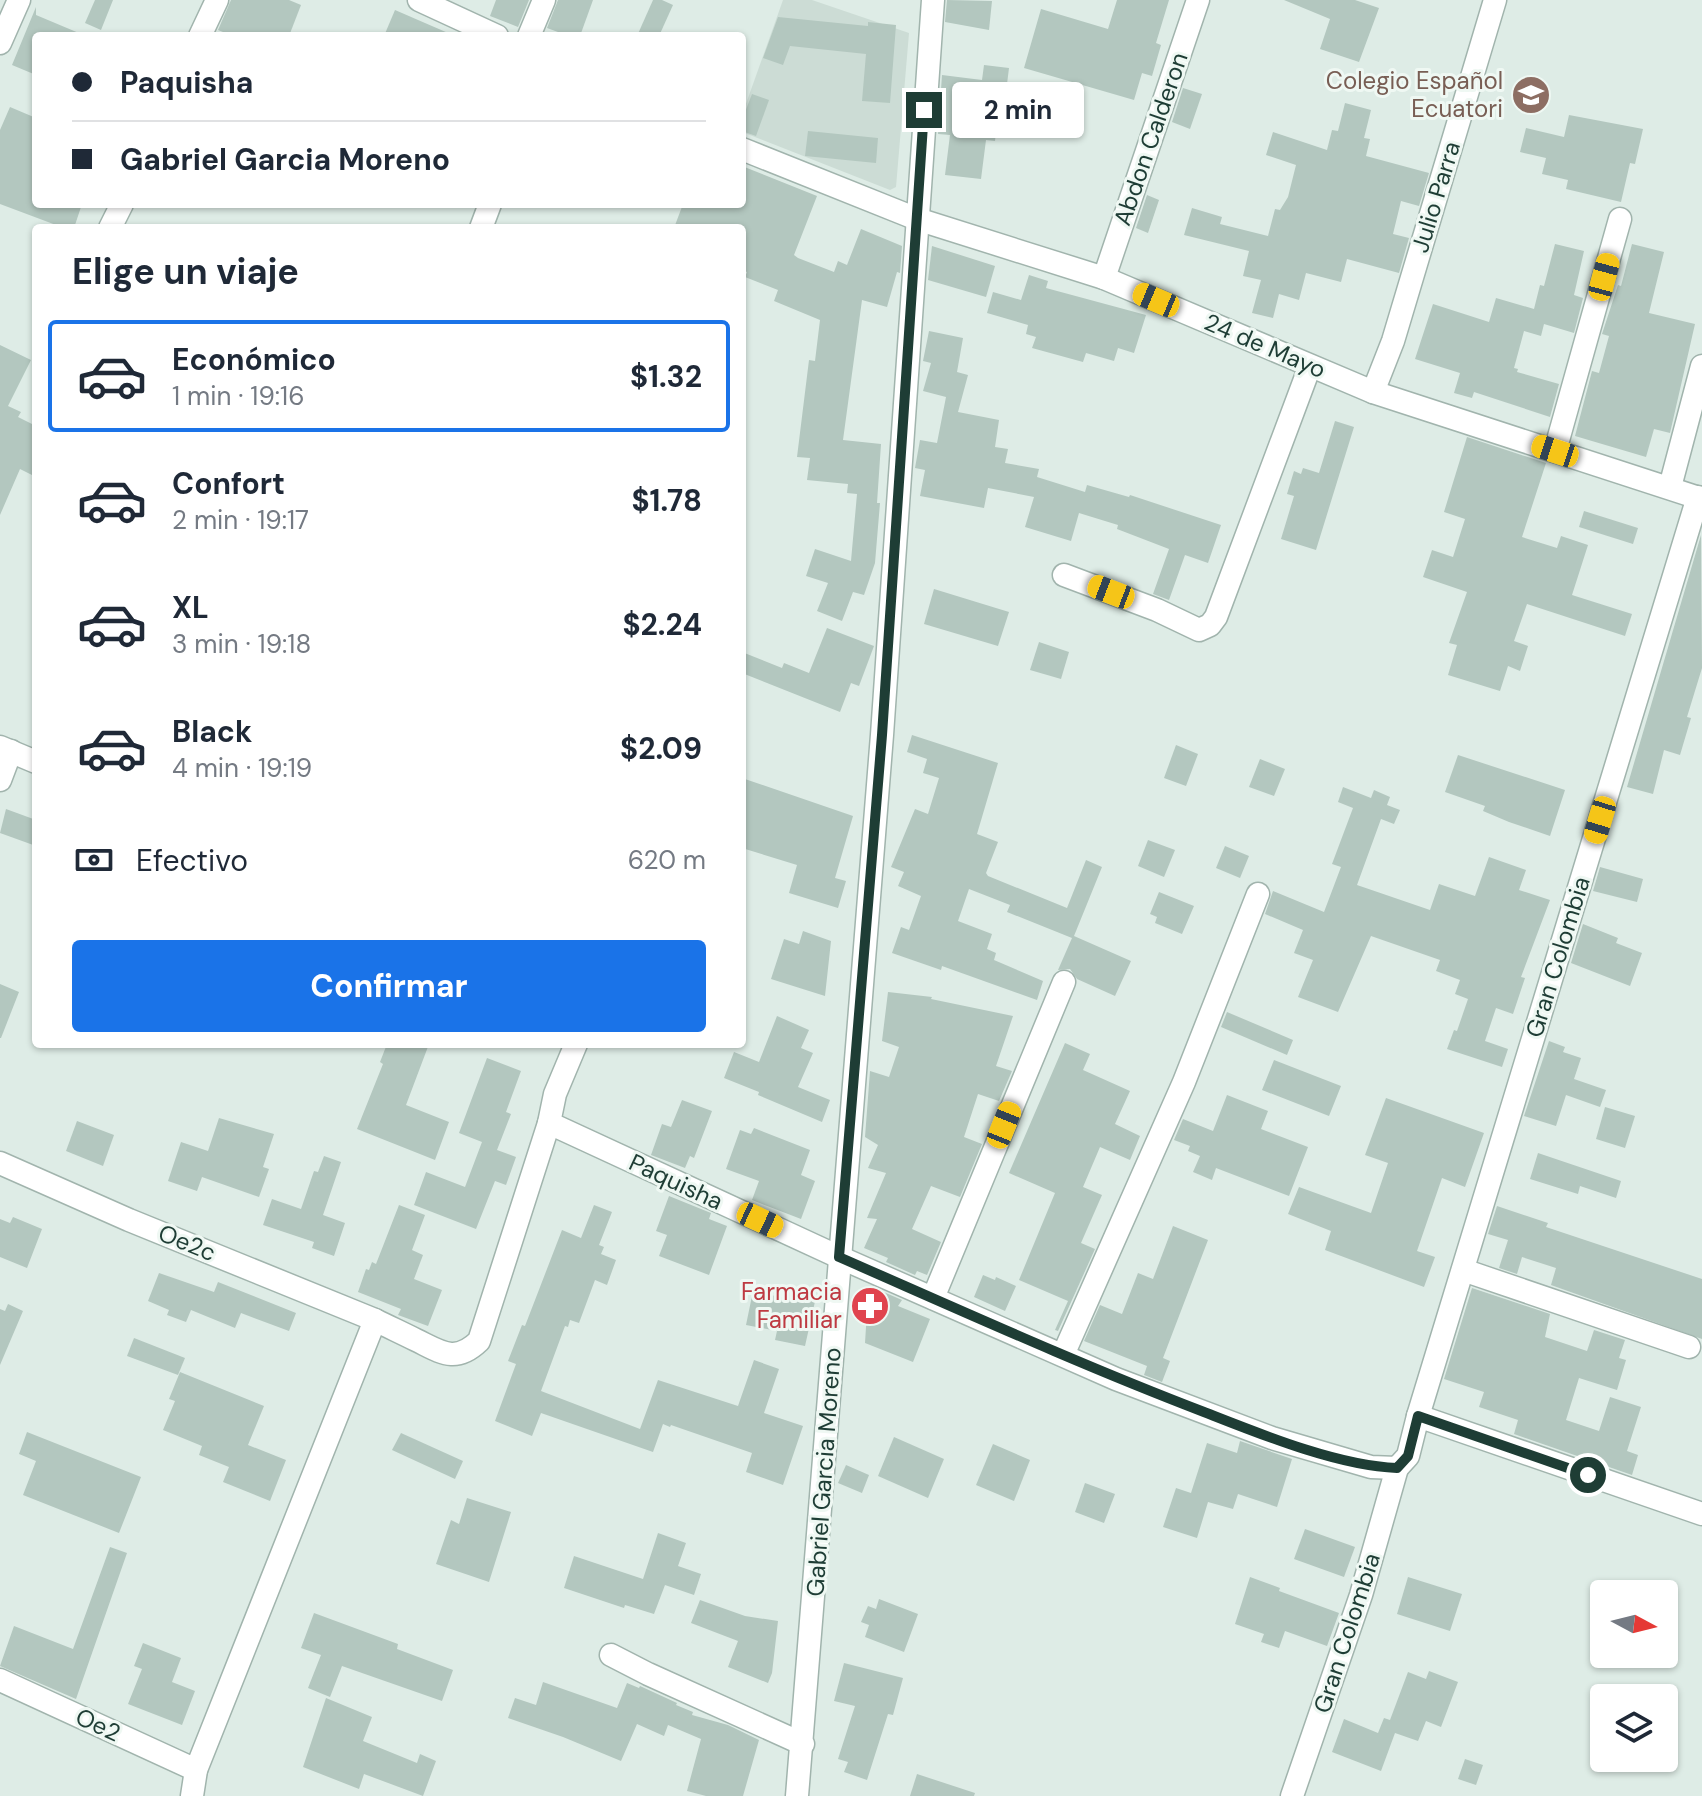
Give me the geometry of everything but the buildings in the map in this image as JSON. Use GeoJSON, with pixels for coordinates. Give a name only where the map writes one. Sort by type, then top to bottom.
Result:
{"type":"FeatureCollection","features":[{"type":"Feature","properties":{"kind":"street"},"geometry":{"type":"LineString","coordinates":[[0,43],[19,0]]}},
{"type":"Feature","properties":{"kind":"street"},"geometry":{"type":"LineString","coordinates":[[202,32],[217,0]]}},
{"type":"Feature","properties":{"kind":"street"},"geometry":{"type":"LineString","coordinates":[[419,0],[488,32]]}},
{"type":"Feature","properties":{"kind":"street"},"geometry":{"type":"LineString","coordinates":[[531,32],[544,0]]}},
{"type":"Feature","properties":{"kind":"street","name":"Gabriel Garcia Moreno"},"geometry":{"type":"LineString","coordinates":[[797,1796],[882,735],[933,0]]}},
{"type":"Feature","properties":{"kind":"street","name":"Abdon Calderon"},"geometry":{"type":"LineString","coordinates":[[1104,278],[1198,0]]}},
{"type":"Feature","properties":{"kind":"street","name":"Julio Parra"},"geometry":{"type":"LineString","coordinates":[[1373,392],[1393,341],[1495,0]]}},
{"type":"Feature","properties":{"kind":"street","name":"24 de Mayo"},"geometry":{"type":"LineString","coordinates":[[746,151],[917,219],[1104,278],[1373,392],[1700,498]]}},
{"type":"Feature","properties":{"kind":"street"},"geometry":{"type":"LineString","coordinates":[[1555,451],[1620,219]]}},
{"type":"Feature","properties":{"kind":"street"},"geometry":{"type":"LineString","coordinates":[[1064,575],[1157,610],[1199,630],[1210,625],[1216,617],[1310,366]]}},
{"type":"Feature","properties":{"kind":"street"},"geometry":{"type":"LineString","coordinates":[[1670,487],[1702,366]]}},
{"type":"Feature","properties":{"kind":"street","name":"Gran Colombia"},"geometry":{"type":"LineString","coordinates":[[1418,1416],[1700,498]]}},
{"type":"Feature","properties":{"kind":"street"},"geometry":{"type":"LineString","coordinates":[[0,780],[6,749],[32,760]]}},
{"type":"Feature","properties":{"kind":"street"},"geometry":{"type":"LineString","coordinates":[[1063,1355],[1184,1082],[1258,894]]}},
{"type":"Feature","properties":{"kind":"street"},"geometry":{"type":"LineString","coordinates":[[933,1298],[1064,982]]}},
{"type":"Feature","properties":{"kind":"street"},"geometry":{"type":"LineString","coordinates":[[549,1123],[555,1094],[574,1048]]}},
{"type":"Feature","properties":{"kind":"street","name":"Paquisha"},"geometry":{"type":"LineString","coordinates":[[549,1123],[839,1257],[1116,1379],[1272,1438],[1371,1467],[1397,1468]]}},
{"type":"Feature","properties":{"kind":"street","name":"Oe2c"},"geometry":{"type":"LineString","coordinates":[[0,1163],[129,1220],[375,1320],[448,1355],[471,1349],[479,1341],[549,1123]]}},
{"type":"Feature","properties":{"kind":"street"},"geometry":{"type":"LineString","coordinates":[[1463,1270],[1689,1347]]}},
{"type":"Feature","properties":{"kind":"street"},"geometry":{"type":"LineString","coordinates":[[192,1796],[196,1770],[375,1320]]}},
{"type":"Feature","properties":{"kind":"street"},"geometry":{"type":"LineString","coordinates":[[1397,1468],[1408,1456],[1418,1416],[1702,1514]]}},
{"type":"Feature","properties":{"kind":"street","name":"Gran Colombia"},"geometry":{"type":"LineString","coordinates":[[1292,1796],[1361,1595],[1397,1468]]}},
{"type":"Feature","properties":{"kind":"street"},"geometry":{"type":"LineString","coordinates":[[611,1655],[803,1744]]}},
{"type":"Feature","properties":{"kind":"street","name":"Oe2"},"geometry":{"type":"LineString","coordinates":[[0,1680],[196,1770]]}},
{"type":"Feature","properties":{"kind":"shaded area"},"geometry":{"type":"Polygon","coordinates":[[[783,0],[812,0],[909,33],[896,187],[890,190],[746,134],[746,104],[783,0]]]}},
{"type":"Feature","properties":{"kind":"place","name":"Colegio Español Ecuatori"},"geometry":{"type":"Point","coordinates":[1531,95]}},
{"type":"Feature","properties":{"kind":"place","name":"Farmacia Familiar"},"geometry":{"type":"Point","coordinates":[870,1306]}},
{"type":"Feature","properties":{"kind":"route"},"geometry":{"type":"LineString","coordinates":[[924,110],[882,735],[839,1257],[1116,1379],[1272,1438],[1371,1467],[1397,1468],[1408,1456],[1418,1416],[1588,1475]]}}]}
